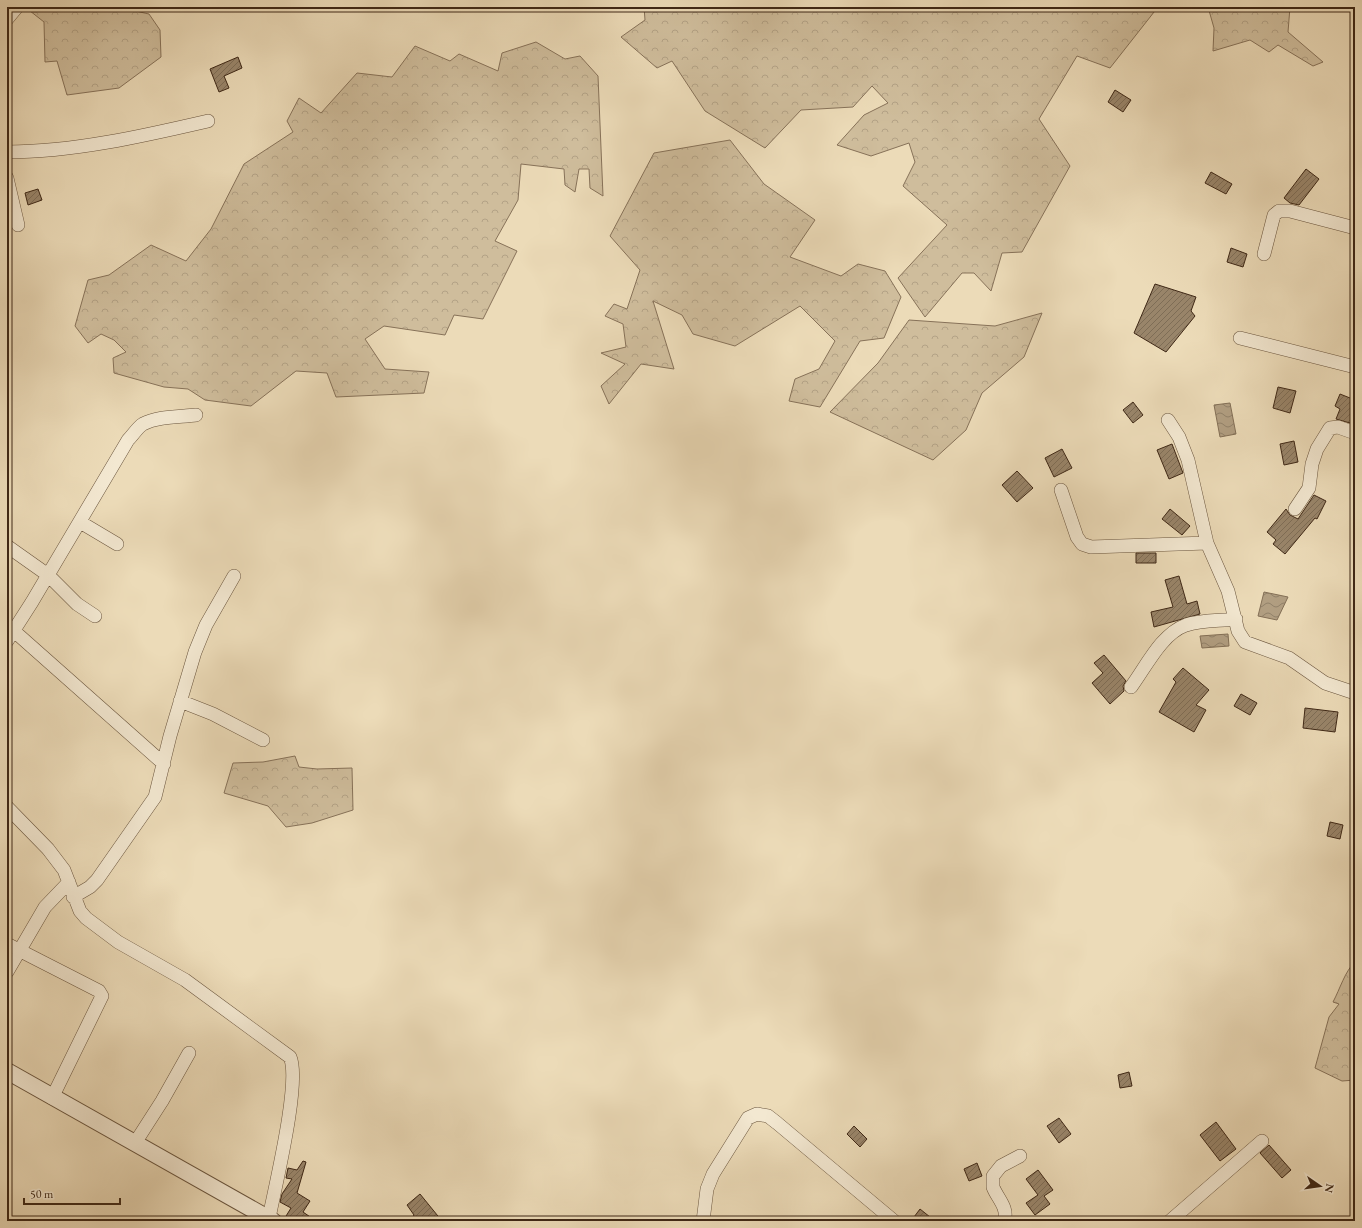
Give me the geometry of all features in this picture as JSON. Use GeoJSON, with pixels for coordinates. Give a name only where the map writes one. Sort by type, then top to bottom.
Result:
{"type":"FeatureCollection","features":[{"type":"Feature","properties":{"kind":"street"},"geometry":{"type":"LineString","coordinates":[[7,19],[17,7]]}},
{"type":"Feature","properties":{"kind":"street"},"geometry":{"type":"LineString","coordinates":[[7,152],[27,152],[95,143],[208,121]]}},
{"type":"Feature","properties":{"kind":"street"},"geometry":{"type":"LineString","coordinates":[[7,178],[18,225]]}},
{"type":"Feature","properties":{"kind":"street"},"geometry":{"type":"LineString","coordinates":[[1264,254],[1274,215],[1279,211],[1290,211],[1355,228]]}},
{"type":"Feature","properties":{"kind":"street"},"geometry":{"type":"LineString","coordinates":[[1240,338],[1355,367]]}},
{"type":"Feature","properties":{"kind":"street"},"geometry":{"type":"LineString","coordinates":[[164,764],[10,636],[128,440],[144,424],[158,420],[196,415]]}},
{"type":"Feature","properties":{"kind":"street"},"geometry":{"type":"LineString","coordinates":[[1168,420],[1179,437],[1188,460],[1207,543],[1228,591],[1238,631],[1245,642],[1289,658],[1325,683],[1355,693]]}},
{"type":"Feature","properties":{"kind":"street"},"geometry":{"type":"LineString","coordinates":[[1295,509],[1309,488],[1314,457],[1330,428],[1338,427],[1355,434]]}},
{"type":"Feature","properties":{"kind":"street"},"geometry":{"type":"LineString","coordinates":[[1061,490],[1077,537],[1082,544],[1091,547],[1207,543]]}},
{"type":"Feature","properties":{"kind":"street"},"geometry":{"type":"LineString","coordinates":[[80,522],[117,544]]}},
{"type":"Feature","properties":{"kind":"street"},"geometry":{"type":"LineString","coordinates":[[7,546],[48,575],[77,604],[95,616]]}},
{"type":"Feature","properties":{"kind":"street"},"geometry":{"type":"LineString","coordinates":[[73,897],[90,887],[97,880],[146,813],[159,787],[180,701],[195,652],[206,626],[234,576]]}},
{"type":"Feature","properties":{"kind":"street"},"geometry":{"type":"LineString","coordinates":[[1131,687],[1159,647],[1171,634],[1180,628],[1196,623],[1236,619]]}},
{"type":"Feature","properties":{"kind":"street"},"geometry":{"type":"LineString","coordinates":[[180,701],[213,714],[263,740]]}},
{"type":"Feature","properties":{"kind":"street"},"geometry":{"type":"LineString","coordinates":[[7,808],[48,849],[64,870],[73,897],[80,911],[99,928],[185,980],[283,1050],[290,1057],[293,1063],[293,1077],[271,1219],[52,1098],[7,1071]]}},
{"type":"Feature","properties":{"kind":"street"},"geometry":{"type":"LineString","coordinates":[[7,972],[45,907],[69,882]]}},
{"type":"Feature","properties":{"kind":"street"},"geometry":{"type":"LineString","coordinates":[[7,944],[99,991],[102,996],[52,1098]]}},
{"type":"Feature","properties":{"kind":"street"},"geometry":{"type":"LineString","coordinates":[[135,1143],[162,1101],[189,1053]]}},
{"type":"Feature","properties":{"kind":"street"},"geometry":{"type":"LineString","coordinates":[[704,1221],[708,1188],[713,1174],[748,1118],[757,1114],[768,1116],[777,1123],[894,1221]]}},
{"type":"Feature","properties":{"kind":"street"},"geometry":{"type":"LineString","coordinates":[[1170,1221],[1262,1141]]}},
{"type":"Feature","properties":{"kind":"street"},"geometry":{"type":"LineString","coordinates":[[1004,1221],[1006,1216],[1003,1205],[993,1186],[993,1176],[1001,1166],[1020,1156]]}},
{"type":"Feature","properties":{"kind":"green space"},"geometry":{"type":"Polygon","coordinates":[[[25,7],[117,7],[149,14],[160,30],[161,57],[119,88],[67,95],[57,61],[45,62],[44,22],[25,7]]]}},
{"type":"Feature","properties":{"kind":"green space"},"geometry":{"type":"Polygon","coordinates":[[[644,7],[1158,7],[1110,68],[1077,56],[1039,119],[1070,166],[1022,252],[1002,253],[991,291],[974,273],[962,273],[925,317],[898,278],[947,225],[903,186],[915,162],[909,143],[871,156],[837,145],[864,115],[888,103],[872,86],[853,107],[801,110],[765,148],[705,111],[672,61],[657,68],[621,37],[645,20],[644,7]]]}},
{"type":"Feature","properties":{"kind":"green space"},"geometry":{"type":"Polygon","coordinates":[[[1208,7],[1290,7],[1288,32],[1323,62],[1313,66],[1278,45],[1269,52],[1250,40],[1213,51],[1214,28],[1208,7]]]}},
{"type":"Feature","properties":{"kind":"green space"},"geometry":{"type":"Polygon","coordinates":[[[536,42],[565,59],[580,56],[598,76],[603,196],[590,188],[589,169],[579,169],[575,192],[565,185],[564,169],[521,164],[518,200],[495,241],[517,251],[483,319],[454,315],[445,335],[384,326],[365,339],[385,369],[429,372],[424,393],[336,397],[327,373],[296,371],[251,406],[205,400],[188,389],[164,387],[114,373],[113,358],[126,352],[114,340],[101,334],[88,343],[75,326],[88,280],[109,275],[151,245],[186,261],[211,229],[244,164],[293,132],[287,121],[299,98],[321,113],[357,73],[392,77],[415,46],[450,61],[459,54],[498,71],[502,53],[536,42]]]}},
{"type":"Feature","properties":{"kind":"green space"},"geometry":{"type":"Polygon","coordinates":[[[730,140],[764,184],[815,220],[790,257],[841,276],[858,264],[885,271],[901,297],[884,338],[860,341],[820,407],[789,401],[795,379],[819,369],[835,341],[800,306],[735,346],[693,334],[682,315],[653,301],[674,369],[641,364],[609,404],[601,386],[625,364],[601,353],[626,347],[623,324],[605,316],[614,304],[627,309],[640,270],[610,236],[654,153],[730,140]]]}},
{"type":"Feature","properties":{"kind":"green space"},"geometry":{"type":"Polygon","coordinates":[[[1042,313],[1024,357],[982,393],[966,430],[933,460],[830,412],[878,363],[909,320],[995,326],[1042,313]]]}},
{"type":"Feature","properties":{"kind":"green space"},"geometry":{"type":"Polygon","coordinates":[[[295,756],[299,767],[317,769],[352,768],[353,810],[312,823],[286,827],[268,806],[224,793],[233,763],[263,762],[295,756]]]}},
{"type":"Feature","properties":{"kind":"green space"},"geometry":{"type":"Polygon","coordinates":[[[1355,962],[1355,1080],[1342,1081],[1315,1068],[1329,1017],[1339,1004],[1333,1002],[1345,975],[1355,962]]]}},
{"type":"Feature","properties":{"kind":"water"},"geometry":{"type":"Polygon","coordinates":[[[1230,403],[1236,434],[1220,437],[1214,405],[1230,403]]]}},
{"type":"Feature","properties":{"kind":"water"},"geometry":{"type":"Polygon","coordinates":[[[1264,592],[1288,597],[1277,620],[1258,616],[1264,592]]]}},
{"type":"Feature","properties":{"kind":"water"},"geometry":{"type":"Polygon","coordinates":[[[1228,634],[1229,646],[1202,648],[1200,636],[1228,634]]]}},
{"type":"Feature","properties":{"kind":"building"},"geometry":{"type":"Polygon","coordinates":[[[238,57],[242,68],[224,76],[229,88],[219,92],[210,69],[238,57]]]}},
{"type":"Feature","properties":{"kind":"building"},"geometry":{"type":"Polygon","coordinates":[[[1115,90],[1131,100],[1123,112],[1108,102],[1115,90]]]}},
{"type":"Feature","properties":{"kind":"building"},"geometry":{"type":"Polygon","coordinates":[[[1306,169],[1319,179],[1299,205],[1290,203],[1284,198],[1306,169]]]}},
{"type":"Feature","properties":{"kind":"building"},"geometry":{"type":"Polygon","coordinates":[[[1211,172],[1232,184],[1226,194],[1205,183],[1211,172]]]}},
{"type":"Feature","properties":{"kind":"building"},"geometry":{"type":"Polygon","coordinates":[[[38,189],[42,200],[28,205],[25,193],[38,189]]]}},
{"type":"Feature","properties":{"kind":"building"},"geometry":{"type":"Polygon","coordinates":[[[1231,248],[1247,254],[1243,267],[1227,262],[1231,248]]]}},
{"type":"Feature","properties":{"kind":"building"},"geometry":{"type":"Polygon","coordinates":[[[1155,284],[1196,297],[1191,311],[1195,316],[1166,352],[1134,333],[1155,284]]]}},
{"type":"Feature","properties":{"kind":"building"},"geometry":{"type":"Polygon","coordinates":[[[1278,387],[1296,391],[1290,413],[1273,408],[1278,387]]]}},
{"type":"Feature","properties":{"kind":"building"},"geometry":{"type":"Polygon","coordinates":[[[1340,394],[1355,400],[1355,410],[1350,423],[1336,419],[1340,409],[1335,406],[1340,394]]]}},
{"type":"Feature","properties":{"kind":"building"},"geometry":{"type":"Polygon","coordinates":[[[1133,402],[1143,415],[1133,423],[1123,410],[1133,402]]]}},
{"type":"Feature","properties":{"kind":"building"},"geometry":{"type":"Polygon","coordinates":[[[1294,441],[1298,462],[1284,465],[1280,444],[1294,441]]]}},
{"type":"Feature","properties":{"kind":"building"},"geometry":{"type":"Polygon","coordinates":[[[1172,444],[1183,473],[1169,479],[1157,450],[1172,444]]]}},
{"type":"Feature","properties":{"kind":"building"},"geometry":{"type":"Polygon","coordinates":[[[1062,449],[1072,468],[1054,477],[1045,458],[1062,449]]]}},
{"type":"Feature","properties":{"kind":"building"},"geometry":{"type":"Polygon","coordinates":[[[1017,471],[1033,488],[1017,502],[1002,485],[1017,471]]]}},
{"type":"Feature","properties":{"kind":"building"},"geometry":{"type":"Polygon","coordinates":[[[1314,495],[1326,501],[1317,519],[1315,518],[1285,554],[1273,544],[1276,540],[1267,532],[1286,509],[1290,515],[1298,519],[1314,495]]]}},
{"type":"Feature","properties":{"kind":"building"},"geometry":{"type":"Polygon","coordinates":[[[1170,509],[1190,526],[1182,535],[1162,519],[1170,509]]]}},
{"type":"Feature","properties":{"kind":"building"},"geometry":{"type":"Polygon","coordinates":[[[1136,553],[1156,553],[1156,563],[1136,563],[1136,553]]]}},
{"type":"Feature","properties":{"kind":"building"},"geometry":{"type":"Polygon","coordinates":[[[1179,576],[1187,604],[1197,601],[1200,614],[1154,627],[1151,612],[1173,607],[1165,580],[1179,576]]]}},
{"type":"Feature","properties":{"kind":"building"},"geometry":{"type":"Polygon","coordinates":[[[1104,655],[1126,681],[1123,686],[1124,691],[1110,704],[1092,683],[1103,673],[1094,663],[1104,655]]]}},
{"type":"Feature","properties":{"kind":"building"},"geometry":{"type":"Polygon","coordinates":[[[1183,668],[1209,690],[1196,705],[1206,710],[1194,732],[1159,712],[1176,682],[1173,679],[1183,668]]]}},
{"type":"Feature","properties":{"kind":"building"},"geometry":{"type":"Polygon","coordinates":[[[1241,694],[1257,703],[1250,715],[1234,706],[1241,694]]]}},
{"type":"Feature","properties":{"kind":"building"},"geometry":{"type":"Polygon","coordinates":[[[1305,708],[1338,712],[1335,732],[1303,728],[1305,708]]]}},
{"type":"Feature","properties":{"kind":"building"},"geometry":{"type":"Polygon","coordinates":[[[1330,822],[1343,825],[1340,839],[1327,836],[1330,822]]]}},
{"type":"Feature","properties":{"kind":"building"},"geometry":{"type":"Polygon","coordinates":[[[1129,1072],[1132,1086],[1120,1088],[1118,1075],[1129,1072]]]}},
{"type":"Feature","properties":{"kind":"building"},"geometry":{"type":"Polygon","coordinates":[[[1059,1118],[1071,1134],[1059,1143],[1047,1126],[1059,1118]]]}},
{"type":"Feature","properties":{"kind":"building"},"geometry":{"type":"Polygon","coordinates":[[[1216,1122],[1236,1149],[1220,1161],[1200,1135],[1216,1122]]]}},
{"type":"Feature","properties":{"kind":"building"},"geometry":{"type":"Polygon","coordinates":[[[854,1126],[867,1139],[860,1147],[847,1134],[854,1126]]]}},
{"type":"Feature","properties":{"kind":"building"},"geometry":{"type":"Polygon","coordinates":[[[1269,1145],[1291,1170],[1282,1178],[1260,1153],[1269,1145]]]}},
{"type":"Feature","properties":{"kind":"building"},"geometry":{"type":"Polygon","coordinates":[[[303,1161],[306,1162],[297,1193],[310,1201],[303,1212],[316,1221],[283,1221],[291,1208],[280,1202],[282,1194],[292,1179],[286,1178],[288,1168],[297,1170],[303,1161]]]}},
{"type":"Feature","properties":{"kind":"building"},"geometry":{"type":"Polygon","coordinates":[[[977,1163],[982,1176],[969,1181],[964,1169],[977,1163]]]}},
{"type":"Feature","properties":{"kind":"building"},"geometry":{"type":"Polygon","coordinates":[[[1038,1170],[1053,1190],[1044,1196],[1050,1204],[1035,1215],[1026,1203],[1038,1195],[1026,1179],[1038,1170]]]}},
{"type":"Feature","properties":{"kind":"building"},"geometry":{"type":"Polygon","coordinates":[[[420,1194],[442,1221],[410,1221],[414,1215],[407,1205],[420,1194]]]}},
{"type":"Feature","properties":{"kind":"building"},"geometry":{"type":"Polygon","coordinates":[[[920,1209],[935,1221],[911,1221],[920,1209]]]}}]}
